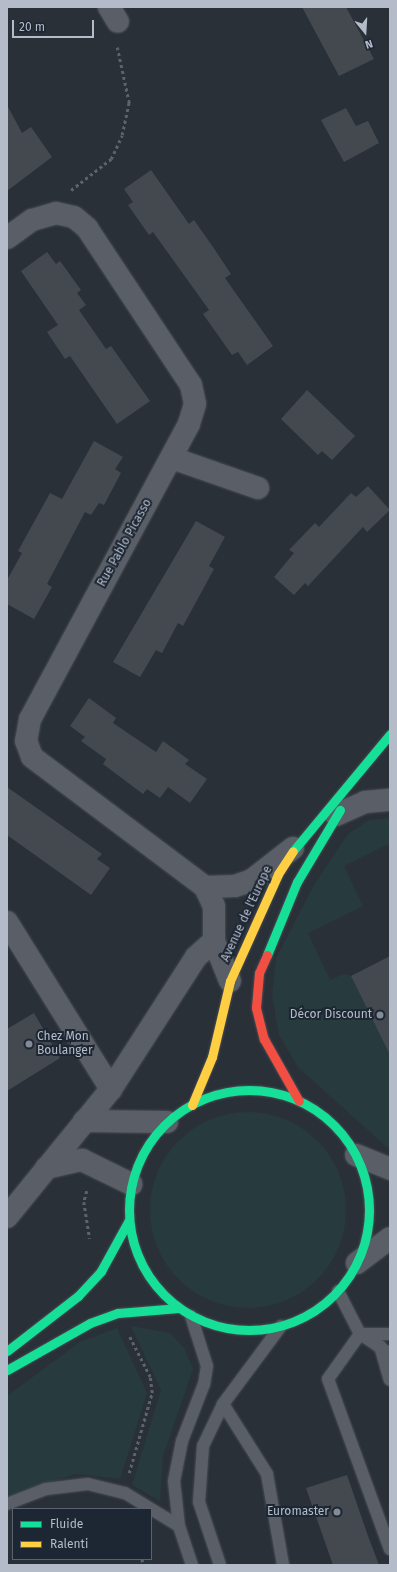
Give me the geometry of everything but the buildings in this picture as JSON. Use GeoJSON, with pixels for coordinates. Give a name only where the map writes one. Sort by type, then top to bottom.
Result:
{"type":"FeatureCollection","features":[{"type":"Feature","properties":{"kind":"main road","name":"Avenue de l'Europe"},"geometry":{"type":"LineString","coordinates":[[192,1105],[212,1057],[230,981],[253,924],[297,844],[390,734]]}},
{"type":"Feature","properties":{"kind":"main road","name":"Avenue de l'Europe"},"geometry":{"type":"LineString","coordinates":[[299,1101],[264,1039],[256,1008],[259,973],[297,882],[371,758]]}},
{"type":"Feature","properties":{"kind":"main road"},"geometry":{"type":"LineString","coordinates":[[245,1090],[273,1092],[299,1101],[322,1115],[341,1133],[356,1155],[368,1191],[368,1228],[357,1263],[338,1291],[312,1313],[281,1326],[250,1330],[228,1328],[191,1316],[159,1291],[144,1269],[129,1220],[132,1184],[144,1151],[167,1122],[192,1105],[218,1094],[245,1090]]}},
{"type":"Feature","properties":{"kind":"main road"},"geometry":{"type":"LineString","coordinates":[[7,1351],[78,1296],[101,1271],[129,1220]]}},
{"type":"Feature","properties":{"kind":"main road"},"geometry":{"type":"LineString","coordinates":[[7,1370],[90,1323],[118,1313],[179,1308]]}},
{"type":"Feature","properties":{"kind":"street","name":"Rue Pablo Picasso"},"geometry":{"type":"LineString","coordinates":[[7,238],[32,220],[56,213],[74,217],[87,228],[191,385],[195,404],[172,458],[30,718],[26,741],[32,757],[205,887]]}},
{"type":"Feature","properties":{"kind":"street"},"geometry":{"type":"LineString","coordinates":[[172,458],[258,488]]}},
{"type":"Feature","properties":{"kind":"street"},"geometry":{"type":"LineString","coordinates":[[336,816],[365,802],[390,800]]}},
{"type":"Feature","properties":{"kind":"street"},"geometry":{"type":"LineString","coordinates":[[230,981],[214,941],[217,923],[214,906],[205,887],[235,886],[252,880],[297,844]]}},
{"type":"Feature","properties":{"kind":"street"},"geometry":{"type":"LineString","coordinates":[[7,922],[110,1089]]}},
{"type":"Feature","properties":{"kind":"street"},"geometry":{"type":"LineString","coordinates":[[7,1217],[110,1089],[196,957],[214,941]]}},
{"type":"Feature","properties":{"kind":"street"},"geometry":{"type":"LineString","coordinates":[[84,1121],[167,1122]]}},
{"type":"Feature","properties":{"kind":"street"},"geometry":{"type":"LineString","coordinates":[[356,1155],[390,1169]]}},
{"type":"Feature","properties":{"kind":"street"},"geometry":{"type":"LineString","coordinates":[[46,1168],[82,1160],[132,1184]]}},
{"type":"Feature","properties":{"kind":"street"},"geometry":{"type":"LineString","coordinates":[[357,1263],[390,1238]]}},
{"type":"Feature","properties":{"kind":"lane"},"geometry":{"type":"LineString","coordinates":[[338,1291],[360,1334],[390,1354]]}},
{"type":"Feature","properties":{"kind":"lane"},"geometry":{"type":"LineString","coordinates":[[191,1316],[207,1366],[204,1384],[182,1441],[174,1481],[179,1526],[192,1565]]}},
{"type":"Feature","properties":{"kind":"lane"},"geometry":{"type":"LineString","coordinates":[[220,1565],[203,1520],[198,1483],[203,1446],[223,1404],[281,1326]]}},
{"type":"Feature","properties":{"kind":"lane"},"geometry":{"type":"LineString","coordinates":[[360,1334],[390,1334]]}},
{"type":"Feature","properties":{"kind":"lane"},"geometry":{"type":"LineString","coordinates":[[360,1334],[328,1379],[390,1549]]}},
{"type":"Feature","properties":{"kind":"lane"},"geometry":{"type":"LineString","coordinates":[[380,1346],[390,1380]]}},
{"type":"Feature","properties":{"kind":"lane"},"geometry":{"type":"LineString","coordinates":[[223,1404],[267,1474],[283,1565]]}},
{"type":"Feature","properties":{"kind":"lane"},"geometry":{"type":"LineString","coordinates":[[7,1504],[46,1489],[88,1484],[125,1493],[150,1508]]}},
{"type":"Feature","properties":{"kind":"lane"},"geometry":{"type":"LineString","coordinates":[[152,1510],[179,1526]]}},
{"type":"Feature","properties":{"kind":"path"},"geometry":{"type":"LineString","coordinates":[[69,192],[111,159],[122,136],[129,103],[124,70],[113,35],[113,15]]}},
{"type":"Feature","properties":{"kind":"path"},"geometry":{"type":"LineString","coordinates":[[88,1188],[84,1202],[91,1241]]}},
{"type":"Feature","properties":{"kind":"path"},"geometry":{"type":"LineString","coordinates":[[126,1481],[152,1393],[150,1377],[127,1332]]}},
{"type":"Feature","properties":{"kind":"green space"},"geometry":{"type":"Polygon","coordinates":[[[390,818],[390,843],[344,866],[363,906],[308,933],[330,980],[343,974],[351,976],[390,1055],[390,1150],[298,1067],[279,1035],[272,996],[276,958],[314,885],[348,834],[369,820],[390,818]]]}},
{"type":"Feature","properties":{"kind":"green space"},"geometry":{"type":"Polygon","coordinates":[[[238,1112],[258,1112],[286,1119],[303,1128],[318,1140],[330,1155],[339,1172],[346,1200],[346,1220],[339,1248],[330,1265],[318,1280],[303,1292],[286,1301],[258,1308],[238,1308],[210,1301],[193,1292],[178,1280],[166,1265],[157,1248],[150,1220],[150,1200],[157,1172],[166,1155],[178,1140],[193,1128],[210,1119],[238,1112]]]}},
{"type":"Feature","properties":{"kind":"green space"},"geometry":{"type":"Polygon","coordinates":[[[131,1326],[170,1333],[184,1348],[193,1369],[163,1456],[160,1501],[132,1485],[161,1390],[131,1326]]]}},
{"type":"Feature","properties":{"kind":"green space"},"geometry":{"type":"Polygon","coordinates":[[[117,1328],[147,1393],[120,1479],[75,1474],[7,1497],[7,1396],[80,1342],[117,1328]]]}},
{"type":"Feature","properties":{"kind":"traffic: fast"},"geometry":{"type":"LineString","coordinates":[[293,851],[390,734]]}},
{"type":"Feature","properties":{"kind":"traffic: fast"},"geometry":{"type":"LineString","coordinates":[[267,955],[297,882],[340,810]]}},
{"type":"Feature","properties":{"kind":"traffic: fast"},"geometry":{"type":"LineString","coordinates":[[249,1090],[284,1095],[295,1099],[305,1104],[334,1125],[355,1154],[360,1164],[364,1175],[369,1210],[364,1245],[360,1256],[355,1266],[334,1295],[305,1316],[295,1321],[284,1325],[249,1330],[214,1325],[203,1321],[193,1316],[164,1295],[143,1266],[138,1256],[134,1245],[129,1210],[134,1175],[138,1164],[143,1154],[164,1125],[193,1104],[203,1099],[214,1095],[249,1090]]}},
{"type":"Feature","properties":{"kind":"traffic: fast"},"geometry":{"type":"LineString","coordinates":[[7,1351],[78,1296],[101,1271],[129,1220]]}},
{"type":"Feature","properties":{"kind":"traffic: fast"},"geometry":{"type":"LineString","coordinates":[[7,1370],[90,1323],[118,1313],[179,1308]]}},
{"type":"Feature","properties":{"kind":"traffic: slow"},"geometry":{"type":"LineString","coordinates":[[192,1105],[212,1057],[230,981],[278,874],[293,851]]}},
{"type":"Feature","properties":{"kind":"traffic: jam"},"geometry":{"type":"LineString","coordinates":[[267,955],[259,973],[256,1008],[264,1039],[299,1101]]}},
{"type":"Feature","properties":{"kind":"place","name":"Décor Discount"},"geometry":{"type":"Point","coordinates":[380,1015]}},
{"type":"Feature","properties":{"kind":"place","name":"Chez Mon Boulanger"},"geometry":{"type":"Point","coordinates":[29,1044]}},
{"type":"Feature","properties":{"kind":"place","name":"Euromaster"},"geometry":{"type":"Point","coordinates":[337,1512]}}]}
